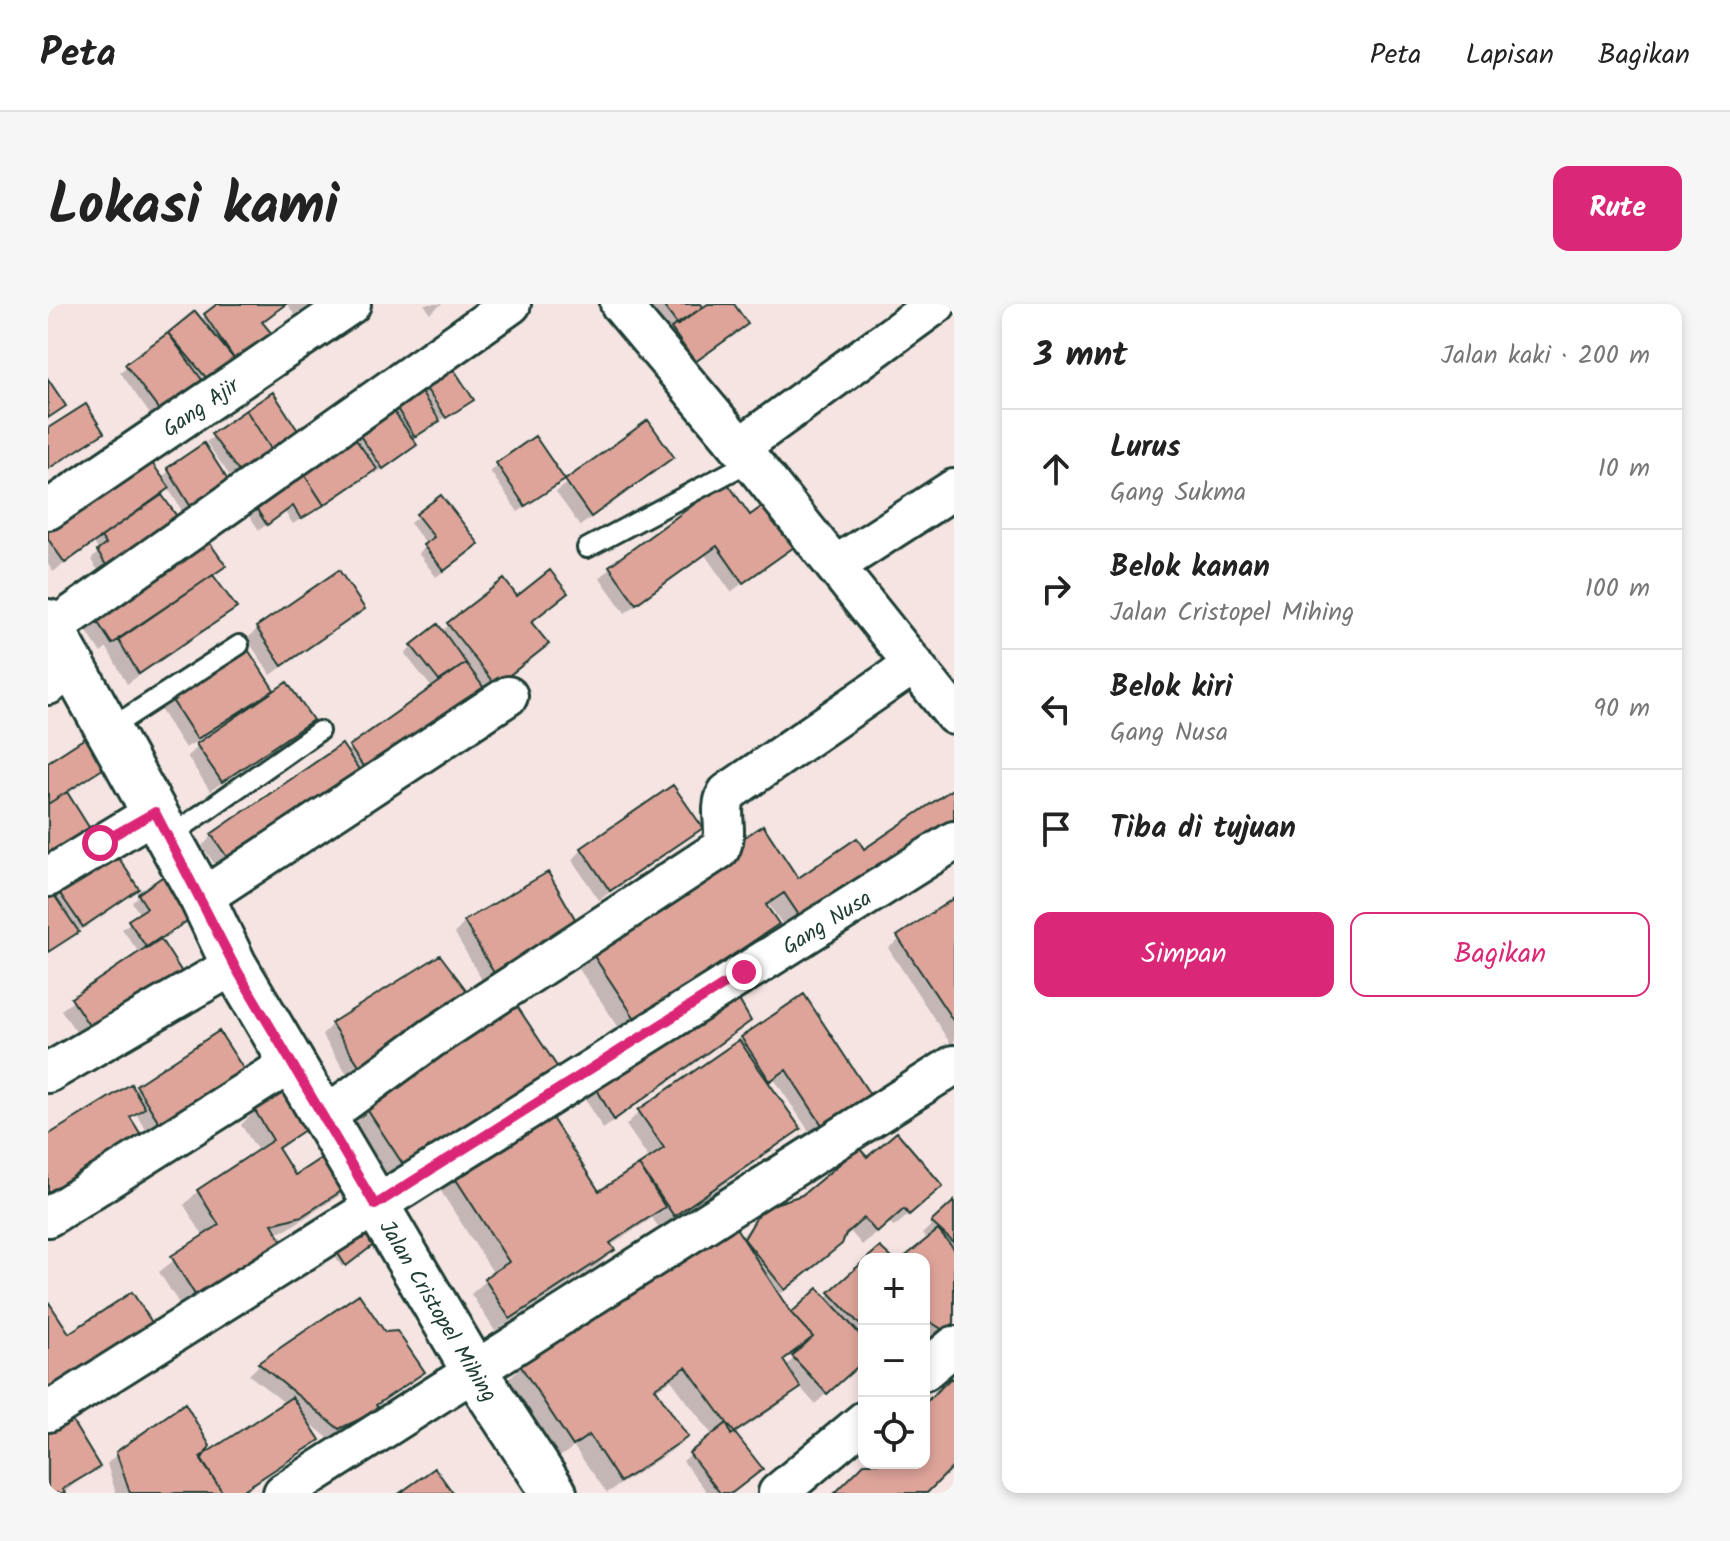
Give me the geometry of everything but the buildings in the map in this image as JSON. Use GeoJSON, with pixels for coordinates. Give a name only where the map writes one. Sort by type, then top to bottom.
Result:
{"type":"FeatureCollection","features":[{"type":"Feature","properties":{"kind":"street","name":"Gang Ajir"},"geometry":{"type":"LineString","coordinates":[[48,510],[351,304]]}},
{"type":"Feature","properties":{"kind":"street"},"geometry":{"type":"LineString","coordinates":[[50,626],[511,304]]}},
{"type":"Feature","properties":{"kind":"street"},"geometry":{"type":"LineString","coordinates":[[620,304],[746,454],[914,664],[951,704]]}},
{"type":"Feature","properties":{"kind":"street"},"geometry":{"type":"LineString","coordinates":[[746,454],[936,304]]}},
{"type":"Feature","properties":{"kind":"street"},"geometry":{"type":"LineString","coordinates":[[835,566],[954,489]]}},
{"type":"Feature","properties":{"kind":"street","name":"Jalan Cristopel Mihing"},"geometry":{"type":"LineString","coordinates":[[50,626],[61,677],[109,729],[202,898],[234,965],[475,1372],[554,1493]]}},
{"type":"Feature","properties":{"kind":"street"},"geometry":{"type":"LineString","coordinates":[[324,1117],[432,1038],[720,849],[725,839],[721,805],[727,793],[914,664]]}},
{"type":"Feature","properties":{"kind":"street"},"geometry":{"type":"LineString","coordinates":[[202,898],[508,696]]}},
{"type":"Feature","properties":{"kind":"street"},"geometry":{"type":"LineString","coordinates":[[48,877],[162,825]]}},
{"type":"Feature","properties":{"kind":"street","name":"Gang Nusa"},"geometry":{"type":"LineString","coordinates":[[48,1412],[954,841]]}},
{"type":"Feature","properties":{"kind":"street"},"geometry":{"type":"LineString","coordinates":[[48,1073],[234,965]]}},
{"type":"Feature","properties":{"kind":"street"},"geometry":{"type":"LineString","coordinates":[[48,1217],[293,1062]]}},
{"type":"Feature","properties":{"kind":"street"},"geometry":{"type":"LineString","coordinates":[[283,1493],[954,1065]]}},
{"type":"Feature","properties":{"kind":"street"},"geometry":{"type":"LineString","coordinates":[[930,1366],[954,1346]]}},
{"type":"Feature","properties":{"kind":"street"},"geometry":{"type":"LineString","coordinates":[[778,1493],[858,1426]]}},
{"type":"Feature","properties":{"kind":"lane"},"geometry":{"type":"LineString","coordinates":[[587,548],[746,454]]}},
{"type":"Feature","properties":{"kind":"lane"},"geometry":{"type":"LineString","coordinates":[[109,729],[239,645]]}},
{"type":"Feature","properties":{"kind":"lane"},"geometry":{"type":"LineString","coordinates":[[162,825],[319,731]]}},
{"type":"Feature","properties":{"kind":"route"},"geometry":{"type":"LineString","coordinates":[[100,843],[155,812],[234,965],[375,1205],[744,972]]}}]}
